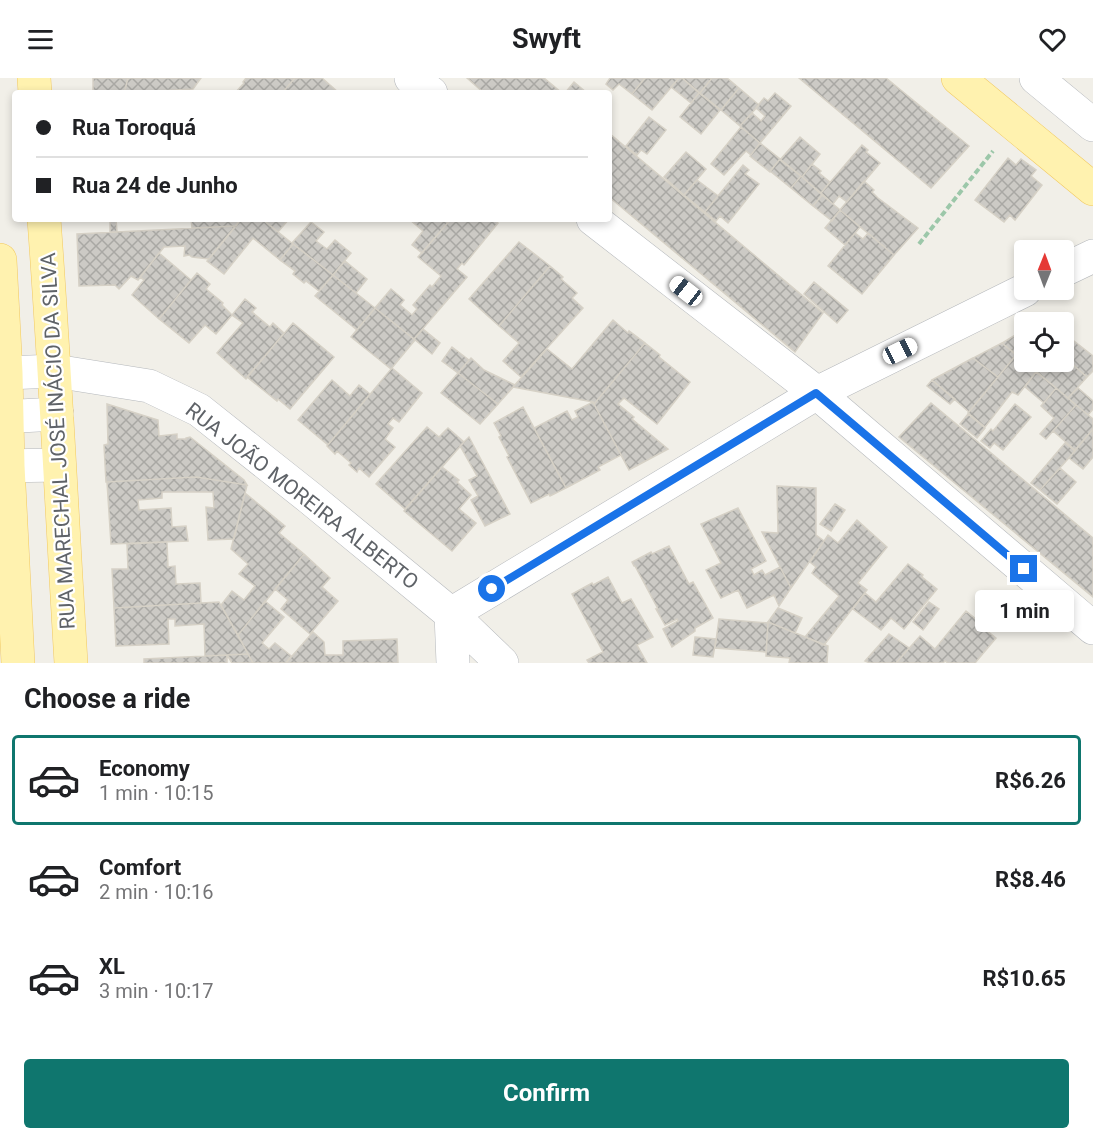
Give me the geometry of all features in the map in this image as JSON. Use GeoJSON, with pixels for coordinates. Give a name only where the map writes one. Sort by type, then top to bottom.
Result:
{"type":"FeatureCollection","features":[{"type":"Feature","properties":{"kind":"main road"},"geometry":{"type":"LineString","coordinates":[[958,78],[1093,189]]}},
{"type":"Feature","properties":{"kind":"main road","name":"RUA MARECHAL JOSÉ INÁCIO DA SILVA"},"geometry":{"type":"LineString","coordinates":[[44,222],[55,371],[70,663]]}},
{"type":"Feature","properties":{"kind":"main road"},"geometry":{"type":"LineString","coordinates":[[0,260],[6,373],[3,417],[4,466],[18,663]]}},
{"type":"Feature","properties":{"kind":"street"},"geometry":{"type":"LineString","coordinates":[[1036,78],[1093,125]]}},
{"type":"Feature","properties":{"kind":"street"},"geometry":{"type":"LineString","coordinates":[[597,222],[816,393],[1093,628]]}},
{"type":"Feature","properties":{"kind":"street"},"geometry":{"type":"LineString","coordinates":[[1074,265],[1093,256]]}},
{"type":"Feature","properties":{"kind":"street"},"geometry":{"type":"LineString","coordinates":[[453,663],[452,614],[816,393],[1014,295]]}},
{"type":"Feature","properties":{"kind":"street","name":"RUA JOÃO MOREIRA ALBERTO"},"geometry":{"type":"LineString","coordinates":[[6,373],[55,371],[149,386],[200,411],[452,614],[502,663]]}},
{"type":"Feature","properties":{"kind":"street"},"geometry":{"type":"LineString","coordinates":[[3,417],[57,414]]}},
{"type":"Feature","properties":{"kind":"street"},"geometry":{"type":"LineString","coordinates":[[4,466],[59,465]]}},
{"type":"Feature","properties":{"kind":"path"},"geometry":{"type":"LineString","coordinates":[[919,244],[1014,124]]}},
{"type":"Feature","properties":{"kind":"building"},"geometry":{"type":"Polygon","coordinates":[[[93,78],[128,78],[125,90],[93,90],[93,78]]]}},
{"type":"Feature","properties":{"kind":"building"},"geometry":{"type":"Polygon","coordinates":[[[128,78],[201,78],[193,89],[125,90],[128,78]]]}},
{"type":"Feature","properties":{"kind":"building"},"geometry":{"type":"Polygon","coordinates":[[[246,78],[295,78],[285,90],[238,90],[246,78]]]}},
{"type":"Feature","properties":{"kind":"building"},"geometry":{"type":"Polygon","coordinates":[[[295,78],[322,78],[336,90],[285,90],[295,78]]]}},
{"type":"Feature","properties":{"kind":"building"},"geometry":{"type":"Polygon","coordinates":[[[467,78],[544,78],[558,90],[481,90],[467,78]]]}},
{"type":"Feature","properties":{"kind":"building"},"geometry":{"type":"Polygon","coordinates":[[[610,78],[645,78],[632,94],[619,84],[613,90],[606,84],[610,78]]]}},
{"type":"Feature","properties":{"kind":"building"},"geometry":{"type":"Polygon","coordinates":[[[645,78],[679,78],[652,110],[632,94],[645,78]]]}},
{"type":"Feature","properties":{"kind":"building"},"geometry":{"type":"Polygon","coordinates":[[[679,78],[699,93],[691,103],[671,87],[679,78]]]}},
{"type":"Feature","properties":{"kind":"building"},"geometry":{"type":"Polygon","coordinates":[[[682,78],[712,78],[700,93],[682,78]]]}},
{"type":"Feature","properties":{"kind":"building"},"geometry":{"type":"Polygon","coordinates":[[[712,78],[727,78],[739,88],[721,110],[700,93],[712,78]]]}},
{"type":"Feature","properties":{"kind":"building"},"geometry":{"type":"Polygon","coordinates":[[[799,78],[886,78],[969,146],[931,188],[799,78]]]}},
{"type":"Feature","properties":{"kind":"building"},"geometry":{"type":"Polygon","coordinates":[[[574,82],[583,90],[567,90],[574,82]]]}},
{"type":"Feature","properties":{"kind":"building"},"geometry":{"type":"Polygon","coordinates":[[[739,88],[759,105],[740,126],[721,110],[739,88]]]}},
{"type":"Feature","properties":{"kind":"building"},"geometry":{"type":"Polygon","coordinates":[[[699,93],[720,110],[701,134],[680,117],[699,93]]]}},
{"type":"Feature","properties":{"kind":"building"},"geometry":{"type":"Polygon","coordinates":[[[775,93],[791,106],[760,143],[740,126],[752,113],[761,121],[765,116],[756,108],[764,98],[768,101],[775,93]]]}},
{"type":"Feature","properties":{"kind":"building"},"geometry":{"type":"Polygon","coordinates":[[[649,117],[666,130],[647,154],[641,150],[637,155],[626,146],[649,117]]]}},
{"type":"Feature","properties":{"kind":"building"},"geometry":{"type":"Polygon","coordinates":[[[741,127],[760,143],[751,155],[746,151],[724,175],[711,164],[741,127]]]}},
{"type":"Feature","properties":{"kind":"building"},"geometry":{"type":"Polygon","coordinates":[[[612,136],[823,313],[795,352],[612,200],[612,136]]]}},
{"type":"Feature","properties":{"kind":"building"},"geometry":{"type":"Polygon","coordinates":[[[800,137],[820,154],[802,177],[780,160],[800,137]]]}},
{"type":"Feature","properties":{"kind":"building"},"geometry":{"type":"Polygon","coordinates":[[[760,143],[780,159],[770,172],[750,156],[760,143]]]}},
{"type":"Feature","properties":{"kind":"building"},"geometry":{"type":"Polygon","coordinates":[[[862,145],[868,150],[866,152],[880,163],[847,202],[839,196],[833,204],[821,193],[862,145]]]}},
{"type":"Feature","properties":{"kind":"building"},"geometry":{"type":"Polygon","coordinates":[[[686,152],[706,169],[684,195],[664,177],[686,152]]]}},
{"type":"Feature","properties":{"kind":"building"},"geometry":{"type":"Polygon","coordinates":[[[1008,158],[1016,165],[1021,159],[1036,170],[1031,176],[1042,185],[1015,220],[1010,215],[1004,222],[975,200],[1008,158]]]}},
{"type":"Feature","properties":{"kind":"building"},"geometry":{"type":"Polygon","coordinates":[[[780,159],[801,176],[791,188],[770,171],[780,159]]]}},
{"type":"Feature","properties":{"kind":"building"},"geometry":{"type":"Polygon","coordinates":[[[812,164],[830,182],[821,193],[802,177],[812,164]]]}},
{"type":"Feature","properties":{"kind":"building"},"geometry":{"type":"Polygon","coordinates":[[[743,165],[749,170],[745,174],[759,184],[728,223],[720,216],[716,221],[705,212],[743,165]]]}},
{"type":"Feature","properties":{"kind":"building"},"geometry":{"type":"Polygon","coordinates":[[[801,176],[822,195],[813,206],[791,188],[801,176]]]}},
{"type":"Feature","properties":{"kind":"building"},"geometry":{"type":"Polygon","coordinates":[[[697,180],[718,196],[705,212],[684,195],[697,180]]]}},
{"type":"Feature","properties":{"kind":"building"},"geometry":{"type":"Polygon","coordinates":[[[864,181],[874,190],[872,192],[878,198],[918,228],[894,255],[840,210],[864,181]]]}},
{"type":"Feature","properties":{"kind":"building"},"geometry":{"type":"Polygon","coordinates":[[[822,195],[840,210],[832,221],[813,206],[822,195]]]}},
{"type":"Feature","properties":{"kind":"building"},"geometry":{"type":"Polygon","coordinates":[[[840,210],[860,227],[845,245],[825,228],[840,210]]]}},
{"type":"Feature","properties":{"kind":"building"},"geometry":{"type":"Polygon","coordinates":[[[110,222],[116,222],[117,232],[110,232],[110,222]]]}},
{"type":"Feature","properties":{"kind":"building"},"geometry":{"type":"Polygon","coordinates":[[[191,222],[239,222],[236,226],[192,228],[191,222]]]}},
{"type":"Feature","properties":{"kind":"building"},"geometry":{"type":"Polygon","coordinates":[[[239,222],[266,222],[293,244],[280,260],[253,238],[224,274],[207,261],[239,222]]]}},
{"type":"Feature","properties":{"kind":"building"},"geometry":{"type":"Polygon","coordinates":[[[266,222],[286,222],[278,232],[266,222]]]}},
{"type":"Feature","properties":{"kind":"building"},"geometry":{"type":"Polygon","coordinates":[[[311,222],[324,232],[316,241],[327,249],[335,240],[351,253],[333,275],[292,243],[311,222]]]}},
{"type":"Feature","properties":{"kind":"building"},"geometry":{"type":"Polygon","coordinates":[[[412,222],[448,222],[422,253],[412,245],[423,231],[412,222]]]}},
{"type":"Feature","properties":{"kind":"building"},"geometry":{"type":"Polygon","coordinates":[[[448,222],[498,223],[464,265],[462,263],[457,269],[467,277],[414,339],[375,308],[391,289],[404,300],[400,305],[412,315],[417,309],[413,305],[441,276],[418,257],[448,222]]]}},
{"type":"Feature","properties":{"kind":"building"},"geometry":{"type":"Polygon","coordinates":[[[236,226],[209,259],[184,256],[185,246],[164,247],[138,280],[131,276],[119,289],[115,285],[79,286],[77,234],[236,226]]]}},
{"type":"Feature","properties":{"kind":"building"},"geometry":{"type":"Polygon","coordinates":[[[855,233],[863,239],[868,233],[894,255],[862,294],[828,266],[855,233]]]}},
{"type":"Feature","properties":{"kind":"building"},"geometry":{"type":"Polygon","coordinates":[[[519,242],[550,266],[499,326],[469,299],[519,242]]]}},
{"type":"Feature","properties":{"kind":"building"},"geometry":{"type":"Polygon","coordinates":[[[293,244],[333,275],[319,291],[306,281],[304,283],[293,274],[295,271],[280,260],[293,244]]]}},
{"type":"Feature","properties":{"kind":"building"},"geometry":{"type":"Polygon","coordinates":[[[159,253],[191,280],[159,319],[132,295],[144,280],[140,277],[159,253]]]}},
{"type":"Feature","properties":{"kind":"building"},"geometry":{"type":"Polygon","coordinates":[[[345,261],[367,279],[356,293],[333,275],[345,261]]]}},
{"type":"Feature","properties":{"kind":"building"},"geometry":{"type":"Polygon","coordinates":[[[550,266],[577,293],[572,298],[583,308],[521,377],[503,361],[519,343],[499,326],[550,266]]]}},
{"type":"Feature","properties":{"kind":"building"},"geometry":{"type":"Polygon","coordinates":[[[197,273],[210,284],[206,289],[223,303],[222,305],[232,315],[216,334],[205,325],[189,343],[159,319],[197,273]]]}},
{"type":"Feature","properties":{"kind":"building"},"geometry":{"type":"Polygon","coordinates":[[[333,275],[375,308],[357,330],[315,296],[333,275]]]}},
{"type":"Feature","properties":{"kind":"building"},"geometry":{"type":"Polygon","coordinates":[[[814,282],[848,310],[837,323],[804,294],[814,282]]]}},
{"type":"Feature","properties":{"kind":"building"},"geometry":{"type":"Polygon","coordinates":[[[245,299],[256,308],[252,312],[270,327],[273,323],[284,333],[246,379],[217,353],[243,323],[232,315],[245,299]]]}},
{"type":"Feature","properties":{"kind":"building"},"geometry":{"type":"Polygon","coordinates":[[[375,308],[415,340],[391,369],[351,337],[375,308]]]}},
{"type":"Feature","properties":{"kind":"building"},"geometry":{"type":"Polygon","coordinates":[[[613,320],[628,333],[629,331],[645,343],[594,404],[513,387],[547,349],[572,369],[613,320]]]}},
{"type":"Feature","properties":{"kind":"building"},"geometry":{"type":"Polygon","coordinates":[[[293,323],[334,357],[290,409],[247,377],[293,323]]]}},
{"type":"Feature","properties":{"kind":"building"},"geometry":{"type":"Polygon","coordinates":[[[423,329],[440,343],[432,354],[414,339],[423,329]]]}},
{"type":"Feature","properties":{"kind":"building"},"geometry":{"type":"Polygon","coordinates":[[[1014,336],[1014,353],[1002,343],[1014,336]]]}},
{"type":"Feature","properties":{"kind":"building"},"geometry":{"type":"Polygon","coordinates":[[[1074,341],[1093,356],[1093,371],[1087,377],[1074,366],[1074,341]]]}},
{"type":"Feature","properties":{"kind":"building"},"geometry":{"type":"Polygon","coordinates":[[[645,343],[690,382],[657,424],[624,398],[618,404],[668,449],[629,470],[594,404],[645,343]]]}},
{"type":"Feature","properties":{"kind":"building"},"geometry":{"type":"Polygon","coordinates":[[[1002,343],[1014,353],[1014,357],[998,377],[973,358],[1002,343]]]}},
{"type":"Feature","properties":{"kind":"building"},"geometry":{"type":"Polygon","coordinates":[[[452,347],[469,360],[458,373],[442,361],[452,347]]]}},
{"type":"Feature","properties":{"kind":"building"},"geometry":{"type":"Polygon","coordinates":[[[1014,357],[1014,372],[1036,372],[1018,395],[1012,392],[985,427],[968,413],[1014,357]]]}},
{"type":"Feature","properties":{"kind":"building"},"geometry":{"type":"Polygon","coordinates":[[[471,358],[484,370],[515,385],[498,404],[458,373],[471,358]]]}},
{"type":"Feature","properties":{"kind":"building"},"geometry":{"type":"Polygon","coordinates":[[[973,358],[998,377],[969,412],[932,380],[973,358]]]}},
{"type":"Feature","properties":{"kind":"building"},"geometry":{"type":"Polygon","coordinates":[[[1074,366],[1087,377],[1068,398],[1037,372],[1074,372],[1074,366]]]}},
{"type":"Feature","properties":{"kind":"building"},"geometry":{"type":"Polygon","coordinates":[[[392,368],[422,393],[399,422],[393,418],[388,424],[393,428],[385,439],[395,447],[369,477],[359,468],[357,472],[349,465],[351,463],[337,451],[335,454],[327,446],[392,368]]]}},
{"type":"Feature","properties":{"kind":"building"},"geometry":{"type":"Polygon","coordinates":[[[1036,372],[1056,388],[1044,403],[1025,387],[1036,372]]]}},
{"type":"Feature","properties":{"kind":"building"},"geometry":{"type":"Polygon","coordinates":[[[458,373],[498,404],[480,424],[441,393],[458,373]]]}},
{"type":"Feature","properties":{"kind":"building"},"geometry":{"type":"Polygon","coordinates":[[[332,380],[350,396],[359,385],[370,394],[328,445],[298,420],[332,380]]]}},
{"type":"Feature","properties":{"kind":"building"},"geometry":{"type":"Polygon","coordinates":[[[932,380],[955,399],[950,404],[927,386],[932,380]]]}},
{"type":"Feature","properties":{"kind":"building"},"geometry":{"type":"Polygon","coordinates":[[[1056,388],[1076,405],[1046,439],[1040,434],[1054,418],[1041,406],[1056,388]]]}},
{"type":"Feature","properties":{"kind":"building"},"geometry":{"type":"Polygon","coordinates":[[[1078,388],[1093,401],[1093,409],[1088,415],[1068,398],[1078,388]]]}},
{"type":"Feature","properties":{"kind":"building"},"geometry":{"type":"Polygon","coordinates":[[[593,402],[621,455],[598,467],[600,470],[566,488],[534,428],[567,411],[572,420],[578,417],[575,411],[593,402]]]}},
{"type":"Feature","properties":{"kind":"building"},"geometry":{"type":"Polygon","coordinates":[[[931,403],[1093,538],[1093,597],[899,437],[931,403]]]}},
{"type":"Feature","properties":{"kind":"building"},"geometry":{"type":"Polygon","coordinates":[[[107,404],[158,420],[159,436],[177,434],[177,439],[190,437],[244,480],[247,485],[196,477],[106,482],[104,445],[108,444],[107,404]]]}},
{"type":"Feature","properties":{"kind":"building"},"geometry":{"type":"Polygon","coordinates":[[[1015,404],[1031,417],[1003,450],[994,443],[990,448],[981,441],[991,429],[993,431],[1015,404]]]}},
{"type":"Feature","properties":{"kind":"building"},"geometry":{"type":"Polygon","coordinates":[[[1076,405],[1093,419],[1093,429],[1075,450],[1053,431],[1076,405]]]}},
{"type":"Feature","properties":{"kind":"building"},"geometry":{"type":"Polygon","coordinates":[[[523,407],[566,488],[531,503],[507,457],[509,456],[494,423],[523,407]]]}},
{"type":"Feature","properties":{"kind":"building"},"geometry":{"type":"Polygon","coordinates":[[[968,414],[985,428],[977,438],[960,424],[968,414]]]}},
{"type":"Feature","properties":{"kind":"building"},"geometry":{"type":"Polygon","coordinates":[[[427,427],[439,437],[448,428],[464,442],[405,509],[376,484],[427,427]]]}},
{"type":"Feature","properties":{"kind":"building"},"geometry":{"type":"Polygon","coordinates":[[[1093,429],[1093,457],[1083,469],[1069,458],[1093,429]]]}},
{"type":"Feature","properties":{"kind":"building"},"geometry":{"type":"Polygon","coordinates":[[[469,437],[510,514],[485,526],[471,500],[478,496],[469,480],[477,476],[460,446],[469,437]]]}},
{"type":"Feature","properties":{"kind":"building"},"geometry":{"type":"Polygon","coordinates":[[[1065,443],[1075,451],[1040,490],[1031,483],[1065,443]]]}},
{"type":"Feature","properties":{"kind":"building"},"geometry":{"type":"Polygon","coordinates":[[[442,467],[459,480],[457,482],[471,495],[459,509],[476,523],[452,551],[404,511],[442,467]]]}},
{"type":"Feature","properties":{"kind":"building"},"geometry":{"type":"Polygon","coordinates":[[[1060,468],[1076,482],[1057,504],[1040,490],[1060,468]]]}},
{"type":"Feature","properties":{"kind":"building"},"geometry":{"type":"Polygon","coordinates":[[[196,477],[247,485],[234,539],[208,540],[206,507],[214,508],[213,492],[162,492],[162,498],[138,500],[139,510],[171,508],[172,527],[186,526],[188,541],[111,544],[107,482],[196,477]]]}},
{"type":"Feature","properties":{"kind":"building"},"geometry":{"type":"Polygon","coordinates":[[[777,486],[816,488],[816,535],[824,541],[791,588],[762,532],[778,533],[777,486]]]}},
{"type":"Feature","properties":{"kind":"building"},"geometry":{"type":"Polygon","coordinates":[[[245,493],[285,526],[279,533],[304,554],[238,635],[221,605],[232,591],[244,600],[255,586],[239,574],[248,564],[231,549],[245,493]]]}},
{"type":"Feature","properties":{"kind":"building"},"geometry":{"type":"Polygon","coordinates":[[[835,504],[845,510],[831,531],[820,524],[835,504]]]}},
{"type":"Feature","properties":{"kind":"building"},"geometry":{"type":"Polygon","coordinates":[[[738,508],[766,561],[751,569],[754,575],[762,570],[765,575],[780,567],[791,588],[779,606],[774,595],[747,608],[738,590],[721,598],[706,570],[721,563],[701,524],[738,508]]]}},
{"type":"Feature","properties":{"kind":"building"},"geometry":{"type":"Polygon","coordinates":[[[857,520],[887,547],[858,583],[867,590],[824,645],[805,637],[839,596],[812,573],[816,567],[810,562],[828,535],[838,543],[857,520]]]}},
{"type":"Feature","properties":{"kind":"building"},"geometry":{"type":"Polygon","coordinates":[[[167,542],[168,567],[175,566],[176,584],[200,583],[201,603],[114,608],[112,569],[128,569],[127,544],[167,542]]]}},
{"type":"Feature","properties":{"kind":"building"},"geometry":{"type":"Polygon","coordinates":[[[669,546],[689,584],[693,582],[713,618],[695,628],[695,631],[672,647],[663,629],[678,621],[677,619],[665,625],[632,562],[669,546]]]}},
{"type":"Feature","properties":{"kind":"building"},"geometry":{"type":"Polygon","coordinates":[[[304,554],[330,578],[322,587],[338,601],[310,634],[281,609],[288,600],[275,589],[304,554]]]}},
{"type":"Feature","properties":{"kind":"building"},"geometry":{"type":"Polygon","coordinates":[[[908,564],[937,589],[904,629],[891,618],[881,630],[853,609],[865,593],[876,602],[908,564]]]}},
{"type":"Feature","properties":{"kind":"building"},"geometry":{"type":"Polygon","coordinates":[[[608,577],[622,603],[631,599],[653,637],[637,645],[647,663],[589,663],[587,660],[603,652],[572,594],[608,577]]]}},
{"type":"Feature","properties":{"kind":"building"},"geometry":{"type":"Polygon","coordinates":[[[265,601],[284,617],[262,643],[269,649],[275,643],[291,656],[286,663],[253,663],[238,635],[265,601]]]}},
{"type":"Feature","properties":{"kind":"building"},"geometry":{"type":"Polygon","coordinates":[[[219,602],[248,654],[205,656],[204,624],[175,626],[175,619],[168,619],[169,644],[116,646],[114,608],[219,602]]]}},
{"type":"Feature","properties":{"kind":"building"},"geometry":{"type":"Polygon","coordinates":[[[929,602],[939,609],[923,630],[913,622],[929,602]]]}},
{"type":"Feature","properties":{"kind":"building"},"geometry":{"type":"Polygon","coordinates":[[[778,608],[802,618],[795,633],[768,622],[778,608]]]}},
{"type":"Feature","properties":{"kind":"building"},"geometry":{"type":"Polygon","coordinates":[[[966,611],[996,638],[975,663],[945,661],[943,663],[896,663],[920,636],[935,649],[966,611]]]}},
{"type":"Feature","properties":{"kind":"building"},"geometry":{"type":"Polygon","coordinates":[[[719,619],[768,623],[766,652],[715,648],[719,619]]]}},
{"type":"Feature","properties":{"kind":"building"},"geometry":{"type":"Polygon","coordinates":[[[768,622],[828,646],[827,663],[789,663],[790,658],[766,656],[768,622]]]}},
{"type":"Feature","properties":{"kind":"building"},"geometry":{"type":"Polygon","coordinates":[[[313,632],[324,642],[325,655],[343,655],[343,641],[397,639],[398,663],[286,663],[313,632]]]}},
{"type":"Feature","properties":{"kind":"building"},"geometry":{"type":"Polygon","coordinates":[[[889,634],[909,648],[896,663],[865,661],[889,634]]]}},
{"type":"Feature","properties":{"kind":"building"},"geometry":{"type":"Polygon","coordinates":[[[695,637],[716,639],[713,657],[693,655],[695,637]]]}},
{"type":"Feature","properties":{"kind":"building"},"geometry":{"type":"Polygon","coordinates":[[[248,654],[253,663],[232,663],[227,655],[248,654]]]}},
{"type":"Feature","properties":{"kind":"building"},"geometry":{"type":"Polygon","coordinates":[[[227,655],[227,663],[144,663],[144,659],[227,655]]]}},
{"type":"Feature","properties":{"kind":"route"},"geometry":{"type":"LineString","coordinates":[[492,589],[816,393],[1024,569]]}}]}
